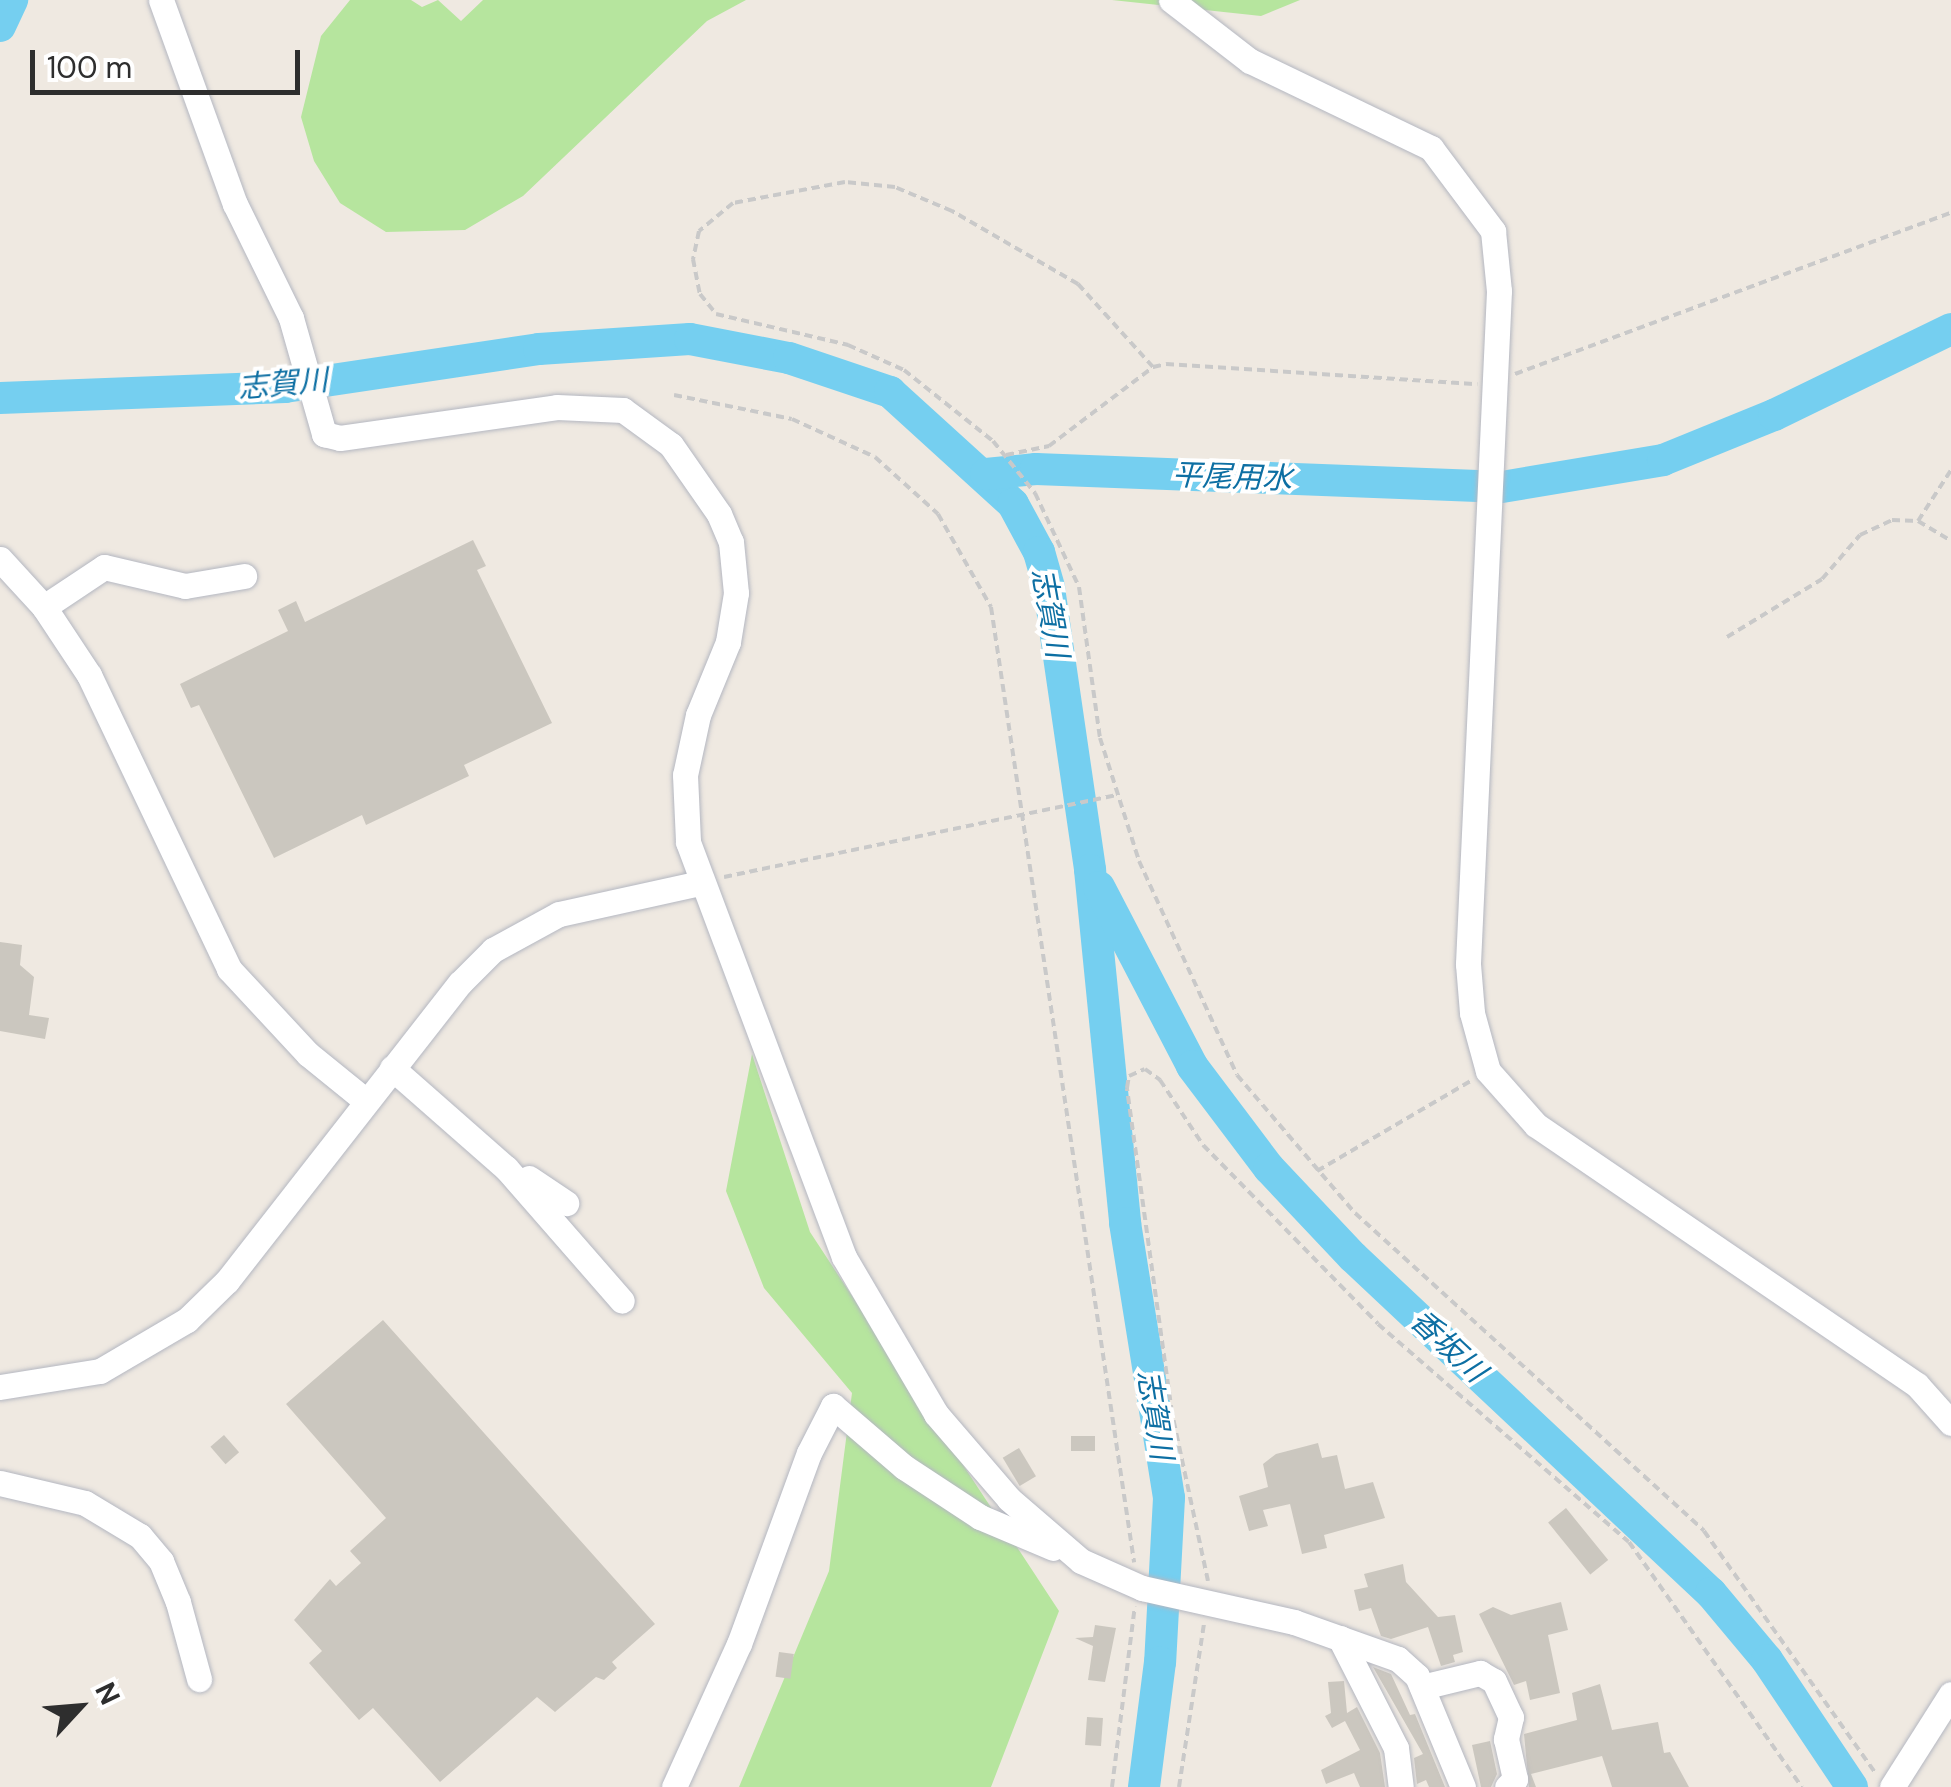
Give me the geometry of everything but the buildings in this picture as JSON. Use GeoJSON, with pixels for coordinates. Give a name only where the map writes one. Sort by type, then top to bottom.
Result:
{"type":"FeatureCollection","features":[{"type":"Feature","properties":{"kind":"street"},"geometry":{"type":"LineString","coordinates":[[161,0],[235,204],[300,346],[324,434],[340,438],[557,408],[608,408],[638,417],[694,472],[731,542],[736,593],[728,642],[698,715],[685,775],[688,842],[700,882],[872,1314],[936,1414],[997,1487],[1063,1548]]}},
{"type":"Feature","properties":{"kind":"street"},"geometry":{"type":"LineString","coordinates":[[1172,0],[1250,61],[1402,129],[1450,167],[1483,211],[1497,248],[1468,964],[1472,1013],[1488,1071],[1536,1125],[1917,1385],[1951,1423]]}},
{"type":"Feature","properties":{"kind":"street"},"geometry":{"type":"LineString","coordinates":[[0,559],[44,606],[115,723],[230,969],[308,1054],[366,1101]]}},
{"type":"Feature","properties":{"kind":"street"},"geometry":{"type":"LineString","coordinates":[[44,606],[104,566],[185,586],[244,576]]}},
{"type":"Feature","properties":{"kind":"street"},"geometry":{"type":"LineString","coordinates":[[0,1387],[100,1371],[167,1336],[227,1280],[460,984],[509,939],[594,902],[700,882]]}},
{"type":"Feature","properties":{"kind":"street"},"geometry":{"type":"LineString","coordinates":[[392,1068],[506,1168],[622,1301]]}},
{"type":"Feature","properties":{"kind":"street"},"geometry":{"type":"LineString","coordinates":[[506,1168],[566,1203]]}},
{"type":"Feature","properties":{"kind":"street"},"geometry":{"type":"LineString","coordinates":[[674,1787],[739,1644],[797,1484],[833,1406],[904,1467],[980,1516],[1063,1548],[1139,1586],[1206,1600],[1340,1638],[1398,1659],[1422,1688],[1463,1787]]}},
{"type":"Feature","properties":{"kind":"street"},"geometry":{"type":"LineString","coordinates":[[0,1483],[85,1504],[140,1536],[160,1562],[178,1602],[199,1679]]}},
{"type":"Feature","properties":{"kind":"street"},"geometry":{"type":"LineString","coordinates":[[1340,1638],[1396,1748],[1402,1787]]}},
{"type":"Feature","properties":{"kind":"street"},"geometry":{"type":"LineString","coordinates":[[1422,1688],[1480,1673],[1494,1681],[1511,1717],[1506,1739],[1515,1779],[1507,1787]]}},
{"type":"Feature","properties":{"kind":"street"},"geometry":{"type":"LineString","coordinates":[[1888,1787],[1951,1694]]}},
{"type":"Feature","properties":{"kind":"path"},"geometry":{"type":"LineString","coordinates":[[1153,367],[1078,284],[952,210],[895,187],[844,182],[734,203],[699,231],[693,258],[700,294],[716,314],[848,345],[904,370],[950,401],[1011,462],[1061,538],[1079,587],[1100,738],[1117,794],[1168,934],[1237,1075],[1317,1171],[1398,1254],[1679,1503],[1728,1559],[1888,1787]]}},
{"type":"Feature","properties":{"kind":"path"},"geometry":{"type":"LineString","coordinates":[[1005,456],[1058,442],[1153,367],[1494,381],[1951,213]]}},
{"type":"Feature","properties":{"kind":"path"},"geometry":{"type":"LineString","coordinates":[[674,395],[792,419],[853,442],[897,473],[938,514],[991,607],[1139,1586],[1112,1787]]}},
{"type":"Feature","properties":{"kind":"path"},"geometry":{"type":"LineString","coordinates":[[1918,522],[1951,470]]}},
{"type":"Feature","properties":{"kind":"path"},"geometry":{"type":"LineString","coordinates":[[1727,637],[1822,579],[1860,535],[1904,518],[1951,541]]}},
{"type":"Feature","properties":{"kind":"path"},"geometry":{"type":"LineString","coordinates":[[700,882],[1117,794]]}},
{"type":"Feature","properties":{"kind":"path"},"geometry":{"type":"LineString","coordinates":[[1179,1787],[1206,1600],[1172,1413],[1127,1088],[1129,1076],[1145,1069],[1160,1080],[1204,1144],[1378,1324],[1629,1542],[1802,1787]]}},
{"type":"Feature","properties":{"kind":"path"},"geometry":{"type":"LineString","coordinates":[[1317,1171],[1488,1071]]}},
{"type":"Feature","properties":{"kind":"green space"},"geometry":{"type":"Polygon","coordinates":[[[350,0],[411,0],[422,7],[438,0],[461,21],[483,0],[746,0],[707,21],[523,196],[465,230],[386,232],[340,203],[314,161],[301,117],[321,36],[350,0]]]}},
{"type":"Feature","properties":{"kind":"green space"},"geometry":{"type":"Polygon","coordinates":[[[1112,0],[1300,0],[1261,16],[1112,0]]]}},
{"type":"Feature","properties":{"kind":"green space"},"geometry":{"type":"Polygon","coordinates":[[[752,1054],[810,1232],[1059,1611],[991,1787],[739,1787],[829,1571],[852,1393],[764,1288],[726,1191],[752,1054]]]}},
{"type":"Feature","properties":{"kind":"waterway","name":"志賀川"},"geometry":{"type":"LineString","coordinates":[[0,26],[12,0]]}},
{"type":"Feature","properties":{"kind":"waterway","name":"平尾用水"},"geometry":{"type":"LineString","coordinates":[[1502,487],[1663,460],[1774,415],[1951,329]]}},
{"type":"Feature","properties":{"kind":"waterway","name":"志賀川"},"geometry":{"type":"LineString","coordinates":[[0,398],[285,387],[539,349],[690,339],[789,358],[890,392],[1013,504],[1039,552],[1049,588],[1090,870],[1125,1223],[1169,1498],[1160,1662],[1144,1787]]}},
{"type":"Feature","properties":{"kind":"waterway","name":"平尾用水"},"geometry":{"type":"LineString","coordinates":[[986,474],[1036,469],[1478,486]]}},
{"type":"Feature","properties":{"kind":"waterway","name":"香坂川"},"geometry":{"type":"LineString","coordinates":[[1099,887],[1192,1066],[1269,1168],[1353,1257],[1711,1593],[1767,1660],[1852,1787]]}}]}
